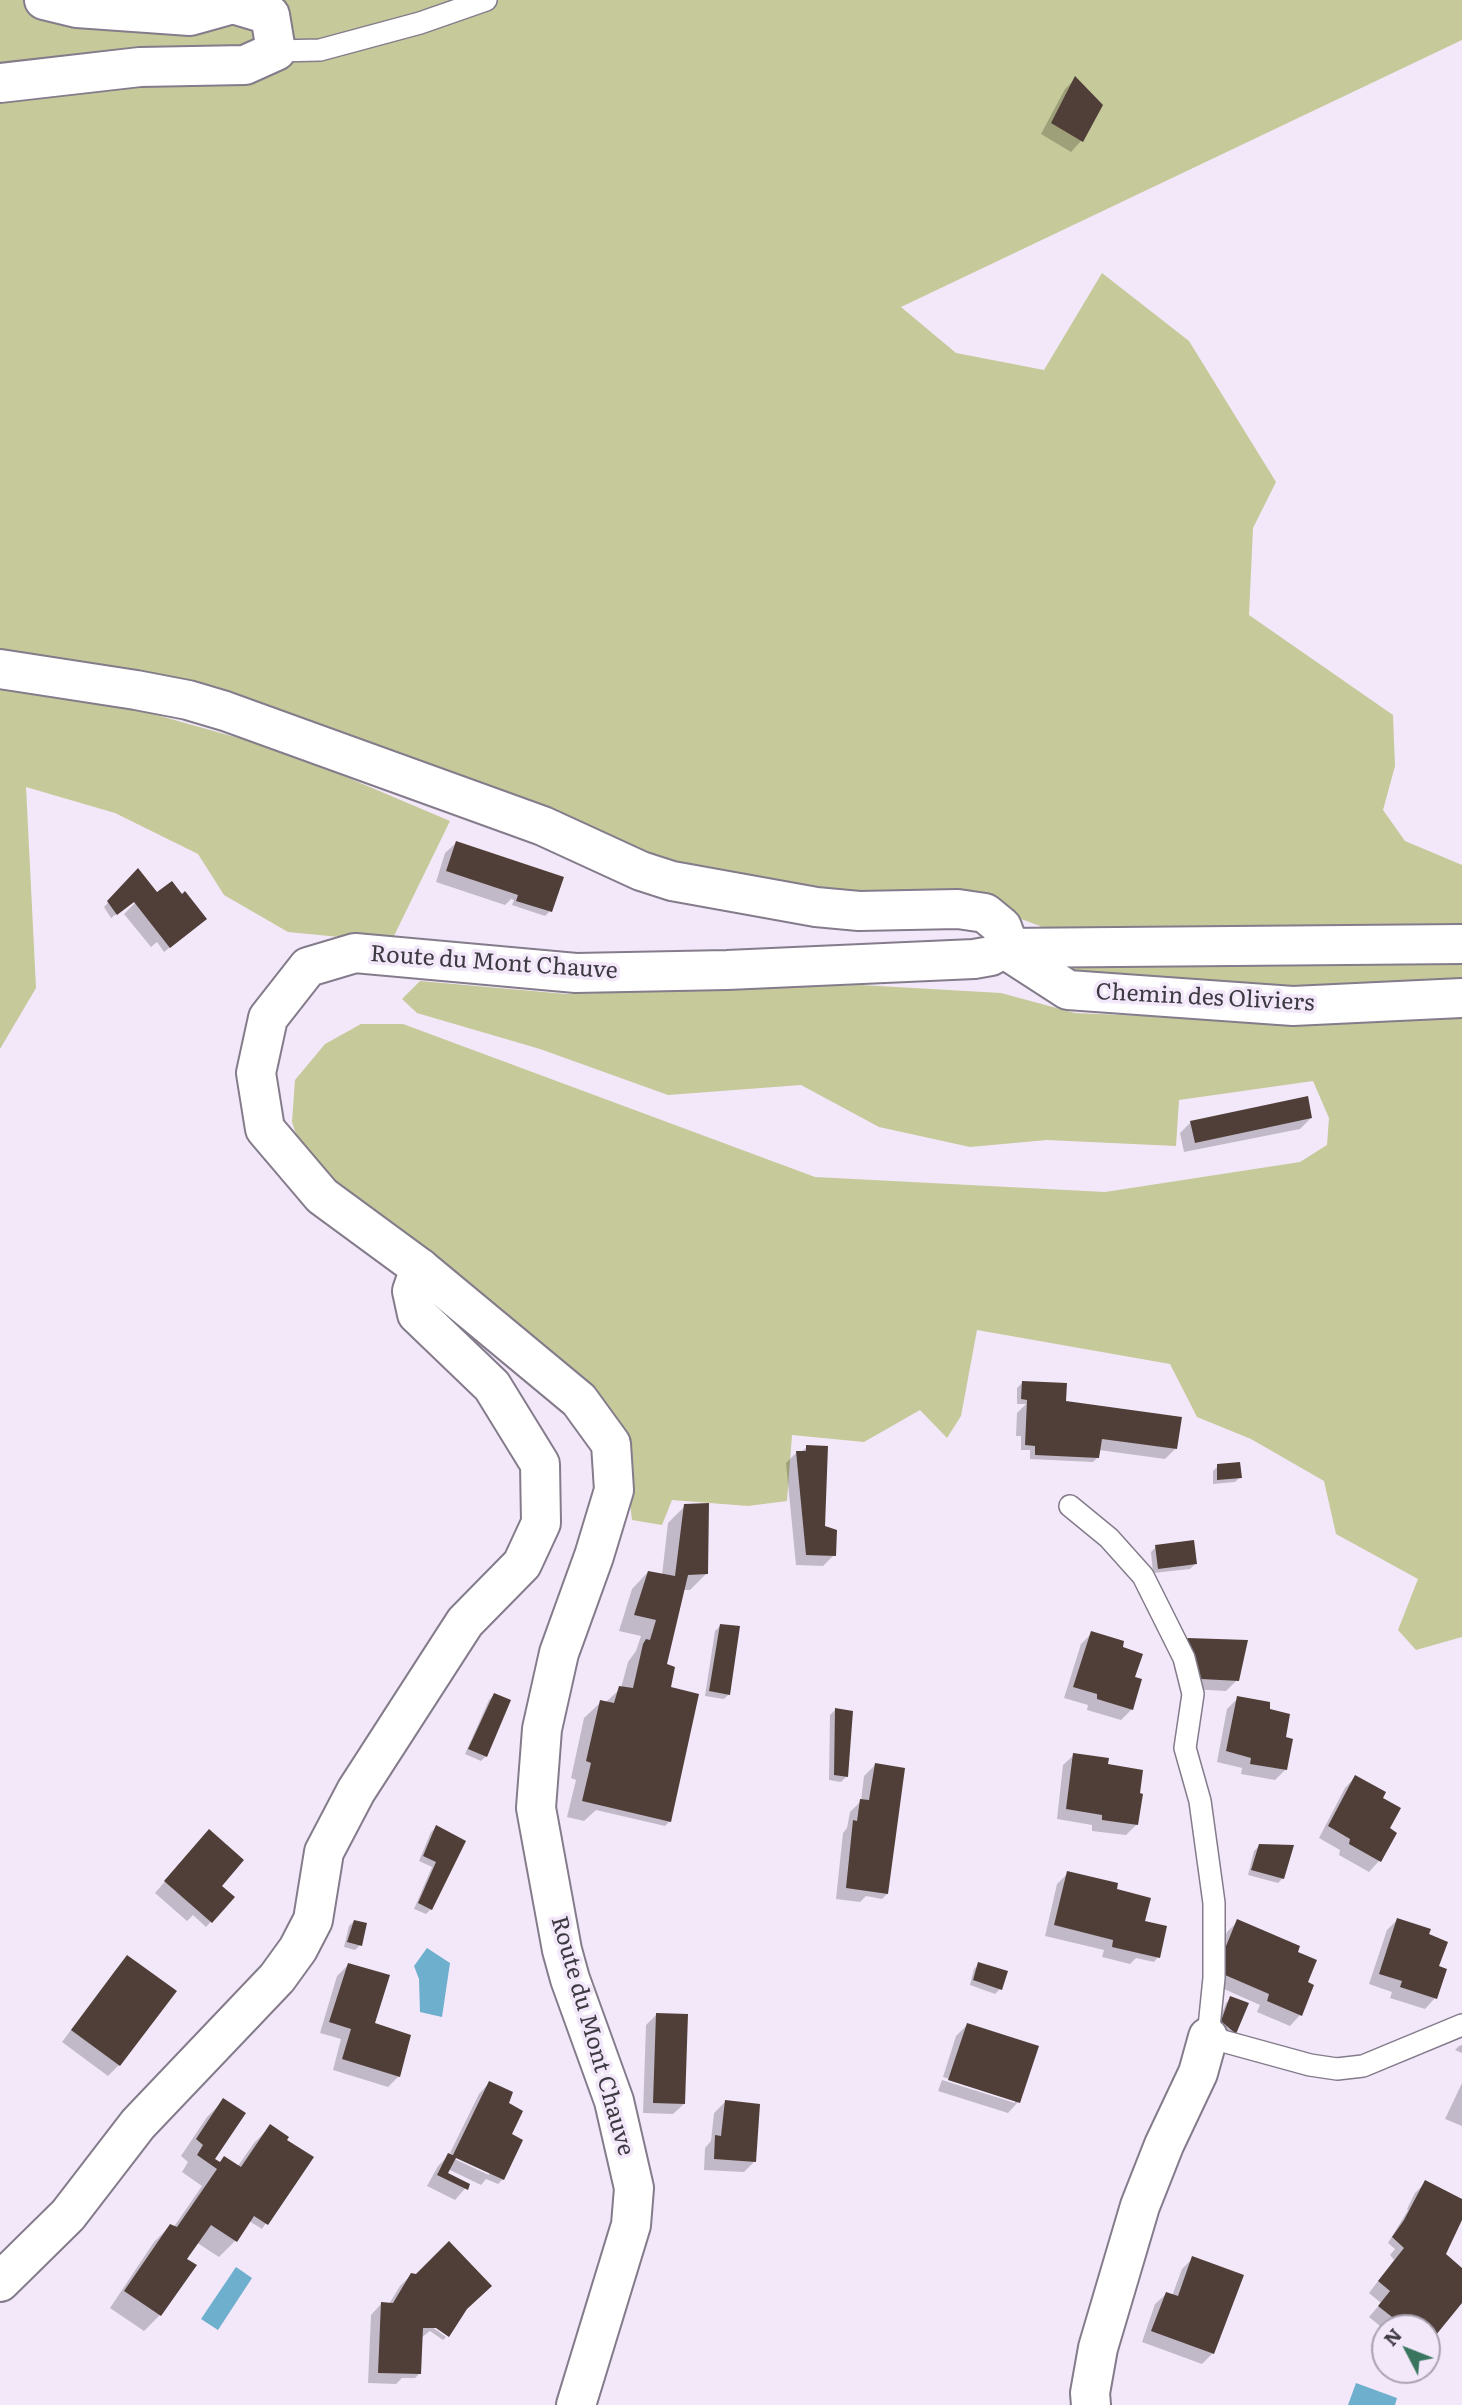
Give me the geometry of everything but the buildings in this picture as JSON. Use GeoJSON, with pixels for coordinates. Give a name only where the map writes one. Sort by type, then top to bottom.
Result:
{"type":"FeatureCollection","features":[{"type":"Feature","properties":{"kind":"street"},"geometry":{"type":"LineString","coordinates":[[0,83],[140,67],[245,65],[276,51],[270,15],[233,4],[190,16],[77,8],[44,0]]}},
{"type":"Feature","properties":{"kind":"street"},"geometry":{"type":"LineString","coordinates":[[0,669],[136,690],[188,700],[225,711],[543,826],[641,871],[672,881],[791,903],[849,910],[958,909],[985,913],[1002,927],[1006,938],[1003,948]]}},
{"type":"Feature","properties":{"kind":"street","name":"Route du Mont Chauve"},"geometry":{"type":"LineString","coordinates":[[576,2405],[631,2225],[634,2188],[614,2101],[562,1951],[536,1808],[542,1729],[559,1653],[594,1556],[614,1490],[611,1444],[579,1400],[420,1268],[322,1196],[265,1129],[256,1073],[268,1018],[308,967],[355,953],[576,973],[727,970],[974,959],[991,956],[1003,948],[1462,944]]}},
{"type":"Feature","properties":{"kind":"street","name":"Chemin des Oliviers"},"geometry":{"type":"LineString","coordinates":[[1003,948],[1068,989],[1293,1006],[1462,998]]}},
{"type":"Feature","properties":{"kind":"street"},"geometry":{"type":"LineString","coordinates":[[0,2282],[68,2216],[138,2124],[277,1978],[298,1949],[313,1920],[324,1852],[356,1791],[465,1622],[522,1564],[541,1523],[540,1464],[492,1386],[417,1314],[412,1291],[420,1268]]}},
{"type":"Feature","properties":{"kind":"street"},"geometry":{"type":"LineString","coordinates":[[1091,2405],[1090,2393],[1098,2348],[1140,2206],[1164,2145],[1198,2073],[1209,2037]]}},
{"type":"Feature","properties":{"kind":"lane"},"geometry":{"type":"LineString","coordinates":[[276,51],[320,50],[420,23],[486,0]]}},
{"type":"Feature","properties":{"kind":"lane"},"geometry":{"type":"LineString","coordinates":[[1070,1506],[1109,1538],[1143,1576],[1184,1658],[1193,1694],[1185,1748],[1200,1801],[1214,1903],[1214,1978],[1209,2037],[1310,2065],[1337,2069],[1363,2066],[1462,2025]]}},
{"type":"Feature","properties":{"kind":"green space"},"geometry":{"type":"Polygon","coordinates":[[[0,0],[1462,0],[1462,40],[901,307],[956,353],[1044,370],[1102,273],[1189,341],[1276,482],[1253,528],[1249,615],[1393,715],[1395,766],[1383,810],[1405,841],[1462,865],[1462,987],[1266,993],[1065,978],[1040,926],[991,908],[690,875],[37,658],[35,694],[96,698],[285,751],[450,821],[391,942],[288,932],[224,895],[198,854],[115,813],[26,787],[36,988],[0,1049],[0,0]]]}},
{"type":"Feature","properties":{"kind":"green space"},"geometry":{"type":"Polygon","coordinates":[[[420,981],[566,994],[861,985],[1001,993],[1075,1013],[1311,1023],[1462,1015],[1462,1637],[1416,1650],[1398,1630],[1418,1579],[1336,1534],[1324,1481],[1251,1439],[1197,1417],[1170,1364],[977,1330],[961,1416],[947,1438],[920,1410],[864,1442],[792,1435],[787,1501],[748,1506],[672,1500],[662,1525],[632,1520],[629,1495],[632,1450],[592,1397],[303,1156],[292,1122],[295,1080],[325,1044],[361,1024],[403,1024],[815,1177],[1105,1192],[1300,1162],[1327,1145],[1329,1118],[1313,1081],[1179,1100],[1176,1146],[1047,1140],[970,1147],[879,1127],[801,1085],[668,1095],[540,1049],[417,1013],[402,999],[420,981]]]}},
{"type":"Feature","properties":{"kind":"water"},"geometry":{"type":"Polygon","coordinates":[[[427,1948],[450,1963],[442,2017],[420,2012],[419,1979],[414,1966],[427,1948]]]}},
{"type":"Feature","properties":{"kind":"water"},"geometry":{"type":"Polygon","coordinates":[[[236,2267],[252,2278],[218,2330],[201,2319],[236,2267]]]}},
{"type":"Feature","properties":{"kind":"water"},"geometry":{"type":"Polygon","coordinates":[[[1356,2383],[1397,2398],[1395,2405],[1348,2405],[1356,2383]]]}}]}
